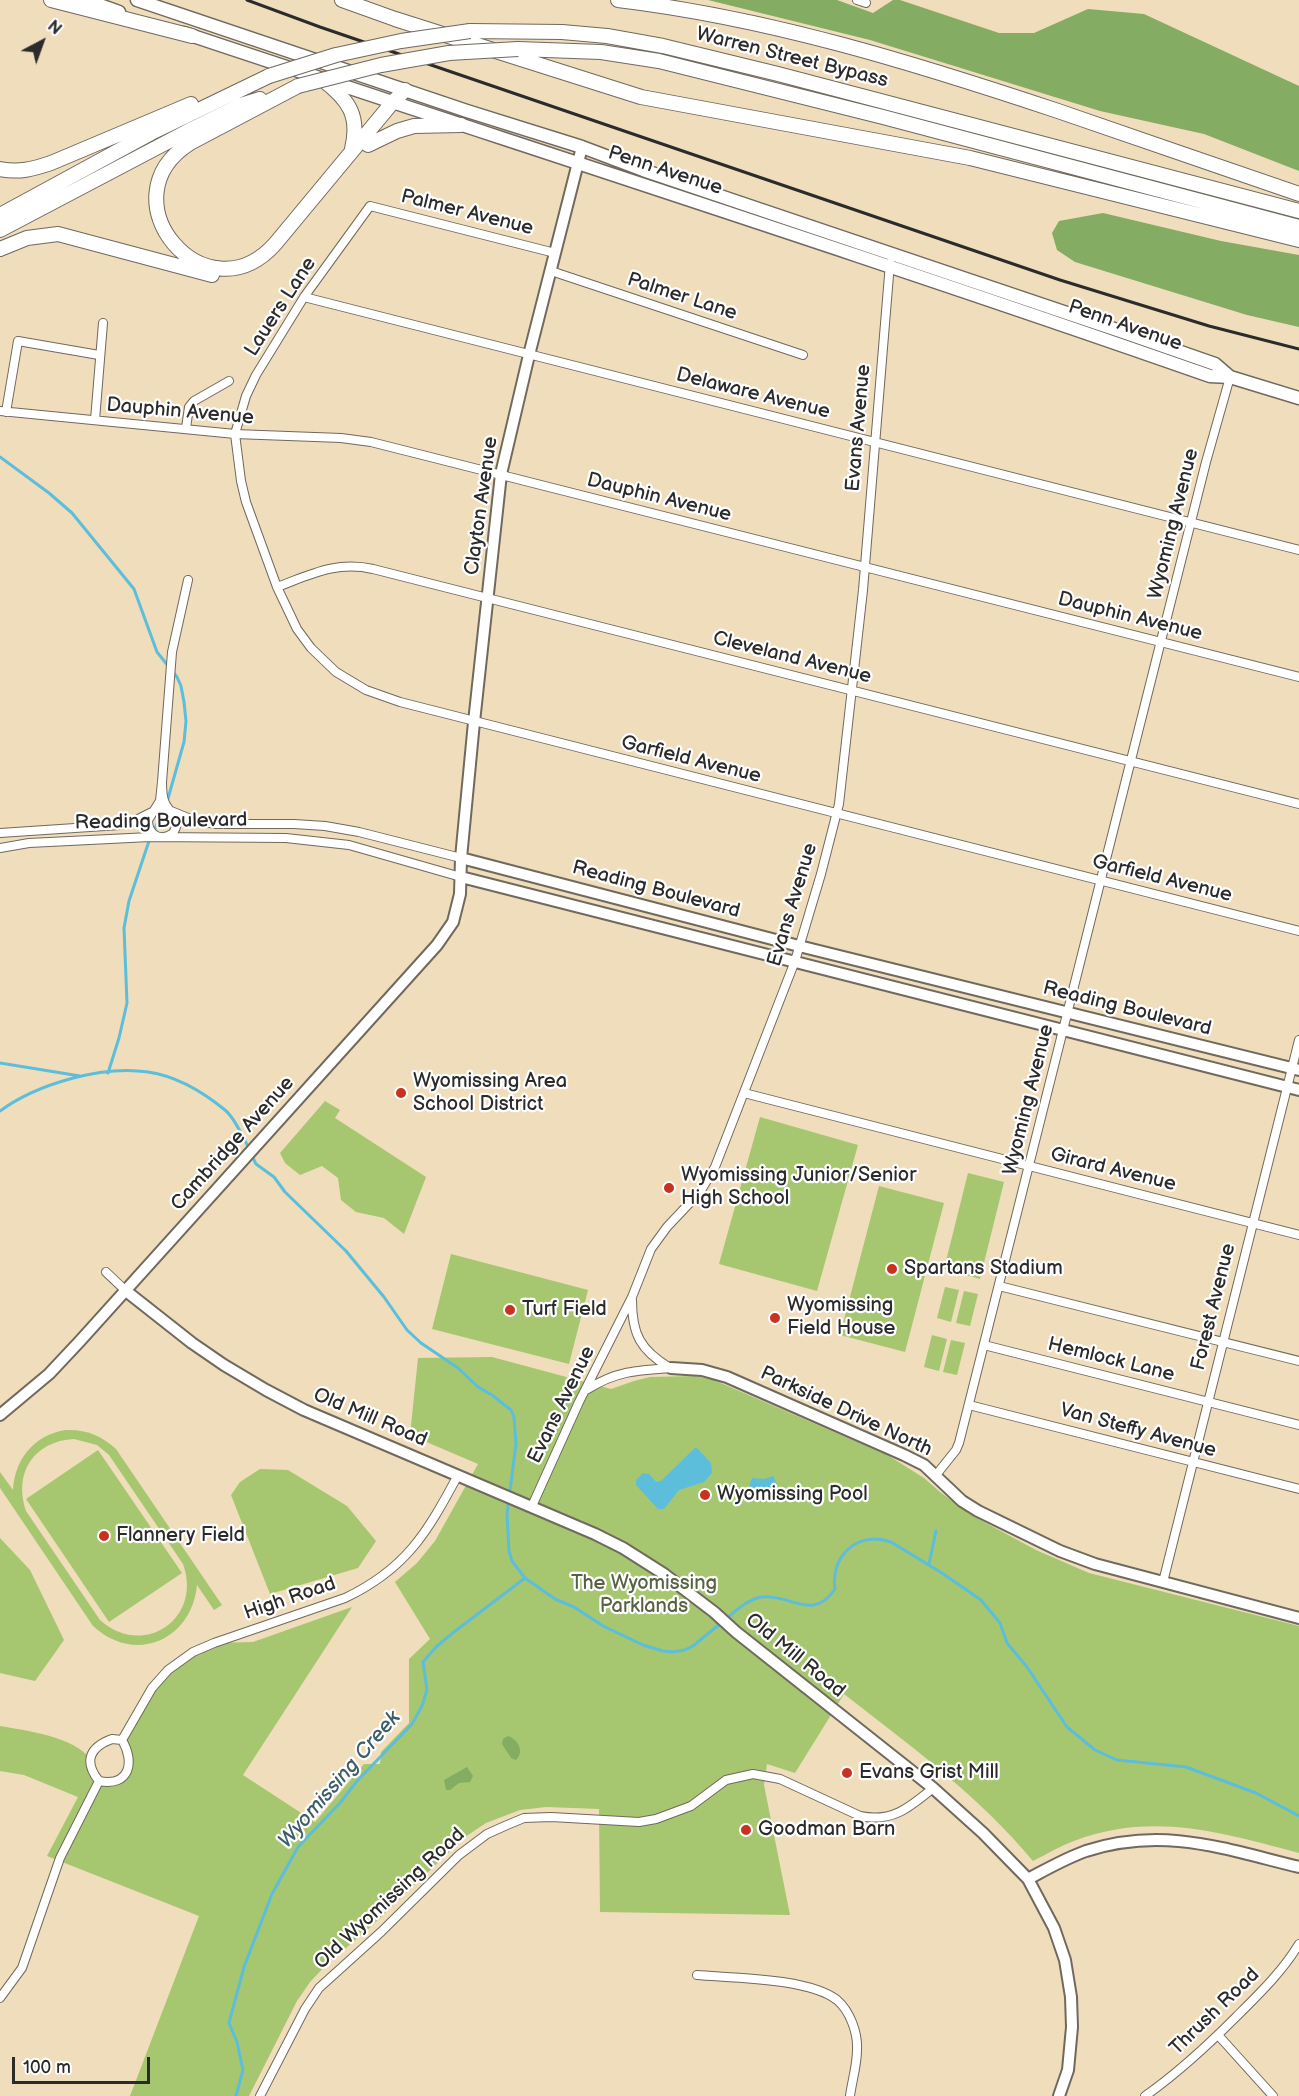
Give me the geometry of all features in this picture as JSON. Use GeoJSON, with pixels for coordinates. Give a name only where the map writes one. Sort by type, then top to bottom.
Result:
{"type":"FeatureCollection","features":[{"type":"Feature","properties":{"kind":"highway"},"geometry":{"type":"LineString","coordinates":[[51,0],[192,36]]}},
{"type":"Feature","properties":{"kind":"highway"},"geometry":{"type":"LineString","coordinates":[[342,0],[406,23],[641,97],[970,158],[1299,240]]}},
{"type":"Feature","properties":{"kind":"highway"},"geometry":{"type":"LineString","coordinates":[[618,0],[728,16],[824,39],[963,80],[1299,194]]}},
{"type":"Feature","properties":{"kind":"highway","name":"Warren Street Bypass"},"geometry":{"type":"LineString","coordinates":[[269,76],[336,55],[401,41],[471,31],[562,32],[607,36],[663,46],[789,76],[1299,211]]}},
{"type":"Feature","properties":{"kind":"highway","name":"Warren Street Bypass"},"geometry":{"type":"LineString","coordinates":[[298,86],[381,65],[449,53],[518,49],[601,52],[659,61],[872,114],[1299,227]]}},
{"type":"Feature","properties":{"kind":"highway"},"geometry":{"type":"LineString","coordinates":[[0,169],[32,170],[169,112],[269,76]]}},
{"type":"Feature","properties":{"kind":"highway"},"geometry":{"type":"LineString","coordinates":[[0,215],[151,133],[269,76]]}},
{"type":"Feature","properties":{"kind":"highway"},"geometry":{"type":"LineString","coordinates":[[323,80],[343,97],[353,115],[355,136],[351,152]]}},
{"type":"Feature","properties":{"kind":"highway"},"geometry":{"type":"LineString","coordinates":[[298,86],[190,143],[169,162],[160,182],[157,203],[161,225],[172,243],[190,258],[210,267],[234,268],[254,262],[275,244],[351,152],[396,105]]}},
{"type":"Feature","properties":{"kind":"highway"},"geometry":{"type":"LineString","coordinates":[[0,230],[241,105],[298,86]]}},
{"type":"Feature","properties":{"kind":"highway"},"geometry":{"type":"LineString","coordinates":[[0,249],[27,238],[58,234],[202,273],[229,277],[258,269],[274,258],[368,145],[405,90]]}},
{"type":"Feature","properties":{"kind":"highway"},"geometry":{"type":"LineString","coordinates":[[368,145],[397,131],[414,126],[461,125]]}},
{"type":"Feature","properties":{"kind":"main road","name":"Penn Avenue"},"geometry":{"type":"LineString","coordinates":[[86,0],[396,105],[578,162],[990,299],[1210,376],[1230,377],[1299,398]]}},
{"type":"Feature","properties":{"kind":"main road","name":"Penn Avenue"},"geometry":{"type":"LineString","coordinates":[[137,0],[582,147],[1215,364],[1230,377]]}},
{"type":"Feature","properties":{"kind":"street"},"geometry":{"type":"LineString","coordinates":[[857,0],[866,3]]}},
{"type":"Feature","properties":{"kind":"street","name":"Clayton Avenue"},"geometry":{"type":"LineString","coordinates":[[461,877],[474,722],[501,474],[582,147]]}},
{"type":"Feature","properties":{"kind":"street","name":"Palmer Avenue"},"geometry":{"type":"LineString","coordinates":[[370,206],[555,253]]}},
{"type":"Feature","properties":{"kind":"street","name":"Lauers Lane"},"geometry":{"type":"LineString","coordinates":[[235,434],[246,396],[256,375],[304,297],[370,206]]}},
{"type":"Feature","properties":{"kind":"street","name":"Evans Avenue"},"geometry":{"type":"LineString","coordinates":[[532,1506],[658,1238],[706,1183],[715,1167],[795,961],[821,874],[836,814],[851,690],[864,566],[889,266],[892,254]]}},
{"type":"Feature","properties":{"kind":"street","name":"Palmer Lane"},"geometry":{"type":"LineString","coordinates":[[551,271],[803,355]]}},
{"type":"Feature","properties":{"kind":"street","name":"Delaware Avenue"},"geometry":{"type":"LineString","coordinates":[[304,297],[1299,550]]}},
{"type":"Feature","properties":{"kind":"street"},"geometry":{"type":"LineString","coordinates":[[95,420],[103,323]]}},
{"type":"Feature","properties":{"kind":"street"},"geometry":{"type":"LineString","coordinates":[[3,411],[18,341],[99,356]]}},
{"type":"Feature","properties":{"kind":"street","name":"Wyoming Avenue"},"geometry":{"type":"LineString","coordinates":[[936,1475],[959,1443],[1191,523],[1230,377]]}},
{"type":"Feature","properties":{"kind":"street"},"geometry":{"type":"LineString","coordinates":[[186,428],[189,406],[229,381]]}},
{"type":"Feature","properties":{"kind":"street","name":"Dauphin Avenue"},"geometry":{"type":"LineString","coordinates":[[3,411],[235,434],[353,439],[501,474],[1299,677]]}},
{"type":"Feature","properties":{"kind":"street","name":"Garfield Avenue"},"geometry":{"type":"LineString","coordinates":[[235,434],[243,490],[290,618],[318,656],[358,687],[383,697],[474,722],[1299,931]]}},
{"type":"Feature","properties":{"kind":"street","name":"Cleveland Avenue"},"geometry":{"type":"LineString","coordinates":[[277,587],[325,570],[347,565],[374,569],[1299,804]]}},
{"type":"Feature","properties":{"kind":"street"},"geometry":{"type":"LineString","coordinates":[[162,782],[163,797],[176,818],[176,830],[170,836],[162,838],[154,835],[148,828],[148,820],[160,801],[172,652],[188,580]]}},
{"type":"Feature","properties":{"kind":"street","name":"Reading Boulevard"},"geometry":{"type":"LineString","coordinates":[[0,833],[120,825],[161,808],[193,820],[216,824],[325,826],[359,832],[799,946],[1296,1070]]}},
{"type":"Feature","properties":{"kind":"street","name":"Reading Boulevard"},"geometry":{"type":"LineString","coordinates":[[0,848],[29,843],[162,838],[286,838],[349,845],[461,877],[1299,1090]]}},
{"type":"Feature","properties":{"kind":"street","name":"Cambridge Avenue"},"geometry":{"type":"LineString","coordinates":[[0,1415],[49,1374],[446,935],[458,908],[461,877]]}},
{"type":"Feature","properties":{"kind":"street","name":"Forest Avenue"},"geometry":{"type":"LineString","coordinates":[[1162,1582],[1287,1088],[1296,1070],[1299,1040]]}},
{"type":"Feature","properties":{"kind":"street","name":"Girard Avenue"},"geometry":{"type":"LineString","coordinates":[[744,1093],[1299,1235]]}},
{"type":"Feature","properties":{"kind":"street"},"geometry":{"type":"LineString","coordinates":[[106,1272],[126,1291]]}},
{"type":"Feature","properties":{"kind":"street"},"geometry":{"type":"LineString","coordinates":[[999,1286],[1299,1361]]}},
{"type":"Feature","properties":{"kind":"street","name":"Old Mill Road"},"geometry":{"type":"LineString","coordinates":[[126,1291],[224,1365],[304,1410],[532,1506],[623,1548],[664,1574],[717,1614],[736,1632],[933,1788],[983,1833],[1028,1879],[1054,1928],[1065,1960],[1071,1997],[1072,2027],[1068,2070],[1059,2096]]}},
{"type":"Feature","properties":{"kind":"street"},"geometry":{"type":"LineString","coordinates":[[632,1297],[632,1320],[639,1339],[653,1357],[672,1368]]}},
{"type":"Feature","properties":{"kind":"street","name":"Hemlock Lane"},"geometry":{"type":"LineString","coordinates":[[984,1345],[1299,1425]]}},
{"type":"Feature","properties":{"kind":"street","name":"Parkside Drive North"},"geometry":{"type":"LineString","coordinates":[[586,1389],[608,1377],[625,1372],[672,1368],[702,1370],[727,1377],[924,1464],[962,1501],[1044,1544],[1095,1564],[1299,1618]]}},
{"type":"Feature","properties":{"kind":"street","name":"Van Steffy Avenue"},"geometry":{"type":"LineString","coordinates":[[969,1405],[1299,1489]]}},
{"type":"Feature","properties":{"kind":"street","name":"High Road"},"geometry":{"type":"LineString","coordinates":[[122,1740],[152,1688],[168,1670],[193,1652],[345,1598],[387,1574],[421,1539],[458,1475]]}},
{"type":"Feature","properties":{"kind":"street"},"geometry":{"type":"LineString","coordinates":[[112,1739],[122,1740],[130,1758],[129,1768],[124,1777],[114,1782],[99,1781],[91,1769],[90,1759],[95,1749],[112,1739]]}},
{"type":"Feature","properties":{"kind":"street","name":"Old Wyomissing Road"},"geometry":{"type":"LineString","coordinates":[[260,2096],[305,2009],[319,1988],[381,1932],[459,1855],[487,1834],[524,1818],[551,1817],[639,1822],[656,1819],[691,1806],[726,1780],[753,1774],[780,1779],[860,1816],[874,1819],[901,1811],[933,1788]]}},
{"type":"Feature","properties":{"kind":"street"},"geometry":{"type":"LineString","coordinates":[[0,1998],[22,1968],[60,1858],[99,1781]]}},
{"type":"Feature","properties":{"kind":"street"},"geometry":{"type":"LineString","coordinates":[[1028,1879],[1085,1852],[1113,1844],[1154,1839],[1208,1845],[1299,1868]]}},
{"type":"Feature","properties":{"kind":"street","name":"Thrush Road"},"geometry":{"type":"LineString","coordinates":[[1145,2096],[1177,2072],[1218,2035],[1274,1978],[1299,1944]]}},
{"type":"Feature","properties":{"kind":"street"},"geometry":{"type":"LineString","coordinates":[[697,1975],[805,1986],[838,2001],[854,2025],[857,2050],[850,2096]]}},
{"type":"Feature","properties":{"kind":"street"},"geometry":{"type":"LineString","coordinates":[[1218,2035],[1273,2096]]}},
{"type":"Feature","properties":{"kind":"green space"},"geometry":{"type":"Polygon","coordinates":[[[708,0],[837,0],[873,13],[893,0],[900,0],[999,33],[1034,33],[1088,9],[1144,14],[1299,86],[1299,171],[1204,134],[1100,111],[870,40],[708,0]]]}},
{"type":"Feature","properties":{"kind":"green space"},"geometry":{"type":"Polygon","coordinates":[[[1103,213],[1221,241],[1299,255],[1299,327],[1247,315],[1075,262],[1057,250],[1052,233],[1059,221],[1103,213]]]}},
{"type":"Feature","properties":{"kind":"green space"},"geometry":{"type":"Polygon","coordinates":[[[325,1101],[340,1110],[335,1118],[426,1177],[404,1234],[384,1218],[356,1212],[341,1200],[338,1178],[322,1166],[300,1175],[285,1163],[280,1153],[325,1101]]]}},
{"type":"Feature","properties":{"kind":"green space"},"geometry":{"type":"Polygon","coordinates":[[[760,1117],[858,1145],[817,1291],[719,1264],[760,1117]]]}},
{"type":"Feature","properties":{"kind":"green space"},"geometry":{"type":"Polygon","coordinates":[[[968,1173],[1004,1182],[980,1279],[944,1269],[968,1173]]]}},
{"type":"Feature","properties":{"kind":"green space","name":"Spartans Stadium"},"geometry":{"type":"Polygon","coordinates":[[[879,1186],[944,1203],[905,1352],[840,1335],[879,1186]]]}},
{"type":"Feature","properties":{"kind":"green space","name":"Turf Field"},"geometry":{"type":"Polygon","coordinates":[[[451,1254],[588,1290],[569,1364],[432,1329],[451,1254]]]}},
{"type":"Feature","properties":{"kind":"green space"},"geometry":{"type":"Polygon","coordinates":[[[945,1287],[959,1290],[951,1322],[937,1318],[945,1287]]]}},
{"type":"Feature","properties":{"kind":"green space"},"geometry":{"type":"Polygon","coordinates":[[[964,1291],[978,1294],[970,1326],[956,1323],[964,1291]]]}},
{"type":"Feature","properties":{"kind":"green space"},"geometry":{"type":"Polygon","coordinates":[[[932,1335],[947,1339],[939,1371],[924,1367],[932,1335]]]}},
{"type":"Feature","properties":{"kind":"green space"},"geometry":{"type":"Polygon","coordinates":[[[951,1340],[965,1343],[957,1375],[943,1372],[951,1340]]]}},
{"type":"Feature","properties":{"kind":"green space","name":"The Wyomissing Parklands"},"geometry":{"type":"Polygon","coordinates":[[[492,1357],[611,1389],[650,1377],[695,1376],[714,1380],[889,1456],[924,1478],[973,1516],[1036,1550],[1089,1573],[1299,1626],[1299,1853],[1243,1838],[1187,1828],[1159,1826],[1131,1827],[1103,1832],[1069,1843],[1033,1861],[967,1793],[844,1694],[795,1773],[767,1764],[764,1785],[790,1915],[600,1912],[599,1809],[546,1807],[520,1810],[486,1823],[465,1837],[365,1932],[328,1963],[310,1982],[297,2001],[249,2096],[130,2096],[199,1916],[47,1856],[78,1797],[24,1775],[0,1771],[0,1726],[49,1736],[73,1745],[90,1759],[99,1781],[114,1782],[129,1768],[122,1740],[160,1678],[214,1643],[253,1642],[352,1607],[243,1775],[315,1822],[364,1764],[380,1764],[381,1752],[409,1723],[409,1659],[430,1639],[395,1582],[417,1563],[435,1541],[478,1464],[410,1435],[418,1358],[492,1357]]]}},
{"type":"Feature","properties":{"kind":"green space"},"geometry":{"type":"Polygon","coordinates":[[[65,1430],[86,1432],[105,1440],[116,1449],[222,1605],[214,1610],[197,1585],[193,1604],[185,1620],[159,1641],[143,1645],[126,1644],[109,1638],[93,1626],[0,1488],[0,1472],[13,1490],[17,1468],[22,1459],[35,1443],[65,1430]],[[74,1439],[60,1441],[38,1453],[30,1462],[22,1484],[26,1511],[100,1620],[117,1631],[134,1635],[150,1634],[165,1627],[177,1616],[185,1601],[187,1584],[183,1564],[109,1455],[97,1445],[74,1439]]]}},
{"type":"Feature","properties":{"kind":"green space","name":"Flannery Field"},"geometry":{"type":"Polygon","coordinates":[[[98,1450],[182,1573],[109,1622],[26,1499],[98,1450]]]}},
{"type":"Feature","properties":{"kind":"green space"},"geometry":{"type":"Polygon","coordinates":[[[260,1469],[288,1470],[347,1506],[376,1541],[358,1568],[270,1594],[231,1495],[240,1482],[260,1469]]]}},
{"type":"Feature","properties":{"kind":"green space"},"geometry":{"type":"Polygon","coordinates":[[[0,1538],[30,1570],[64,1640],[35,1681],[0,1673],[0,1538]]]}},
{"type":"Feature","properties":{"kind":"green space"},"geometry":{"type":"Polygon","coordinates":[[[508,1736],[519,1746],[520,1753],[516,1760],[511,1758],[502,1744],[503,1739],[508,1736]]]}},
{"type":"Feature","properties":{"kind":"green space"},"geometry":{"type":"Polygon","coordinates":[[[467,1767],[473,1776],[470,1782],[459,1783],[450,1790],[446,1790],[444,1780],[467,1767]]]}},
{"type":"Feature","properties":{"kind":"water"},"geometry":{"type":"Polygon","coordinates":[[[696,1447],[711,1463],[712,1473],[704,1482],[679,1490],[664,1509],[658,1509],[636,1485],[636,1480],[643,1473],[649,1474],[656,1482],[661,1481],[696,1447]]]}},
{"type":"Feature","properties":{"kind":"water"},"geometry":{"type":"Polygon","coordinates":[[[773,1476],[777,1484],[773,1489],[756,1490],[749,1487],[752,1478],[764,1479],[773,1476]]]}},
{"type":"Feature","properties":{"kind":"waterway"},"geometry":{"type":"LineString","coordinates":[[0,457],[72,513],[134,589],[157,652],[177,677],[181,686],[186,721],[184,742],[167,802]]}},
{"type":"Feature","properties":{"kind":"waterway"},"geometry":{"type":"LineString","coordinates":[[153,832],[165,809]]}},
{"type":"Feature","properties":{"kind":"waterway"},"geometry":{"type":"LineString","coordinates":[[108,1073],[127,1003],[124,928],[129,901],[150,838]]}},
{"type":"Feature","properties":{"kind":"waterway"},"geometry":{"type":"LineString","coordinates":[[0,1063],[80,1076]]}},
{"type":"Feature","properties":{"kind":"waterway"},"geometry":{"type":"LineString","coordinates":[[0,1111],[32,1093],[71,1079],[111,1071],[148,1072],[179,1081],[217,1103],[232,1118],[249,1148]]}},
{"type":"Feature","properties":{"kind":"waterway"},"geometry":{"type":"LineString","coordinates":[[251,1154],[256,1164],[274,1177],[285,1192],[346,1251],[384,1297],[407,1330],[421,1343],[458,1368],[478,1387],[511,1410],[514,1417],[516,1444],[507,1514],[509,1551],[512,1561],[525,1578],[555,1599],[574,1607],[603,1626],[643,1645],[663,1651],[685,1650],[721,1623]]}},
{"type":"Feature","properties":{"kind":"waterway"},"geometry":{"type":"LineString","coordinates":[[929,1564],[936,1531]]}},
{"type":"Feature","properties":{"kind":"waterway","name":"Wyomissing Creek"},"geometry":{"type":"LineString","coordinates":[[726,1619],[747,1602],[762,1597],[773,1597],[801,1604],[818,1604],[827,1599],[835,1589],[837,1566],[849,1549],[857,1543],[868,1540],[879,1539],[891,1542],[981,1600],[1000,1623],[1007,1643],[1027,1667],[1067,1727],[1095,1750],[1117,1760],[1186,1767],[1256,1793],[1299,1816]]}},
{"type":"Feature","properties":{"kind":"waterway","name":"Wyomissing Creek"},"geometry":{"type":"LineString","coordinates":[[236,2096],[243,2070],[237,2042],[229,2023],[244,1967],[272,1894],[298,1847],[412,1724],[422,1706],[427,1690],[423,1662],[454,1632],[525,1578]]}},
{"type":"Feature","properties":{"kind":"railway"},"geometry":{"type":"LineString","coordinates":[[247,0],[1060,280],[1209,326],[1299,349]]}},
{"type":"Feature","properties":{"kind":"place","name":"Wyomissing Area School District"},"geometry":{"type":"Point","coordinates":[401,1093]}},
{"type":"Feature","properties":{"kind":"place","name":"Wyomissing Junior/Senior High School"},"geometry":{"type":"Point","coordinates":[669,1188]}},
{"type":"Feature","properties":{"kind":"place","name":"Spartans Stadium"},"geometry":{"type":"Point","coordinates":[892,1269]}},
{"type":"Feature","properties":{"kind":"place","name":"Turf Field"},"geometry":{"type":"Point","coordinates":[510,1310]}},
{"type":"Feature","properties":{"kind":"place","name":"Wyomissing Field House"},"geometry":{"type":"Point","coordinates":[775,1318]}},
{"type":"Feature","properties":{"kind":"place","name":"Wyomissing Pool"},"geometry":{"type":"Point","coordinates":[705,1495]}},
{"type":"Feature","properties":{"kind":"place","name":"Flannery Field"},"geometry":{"type":"Point","coordinates":[104,1536]}},
{"type":"Feature","properties":{"kind":"place","name":"Evans Grist Mill"},"geometry":{"type":"Point","coordinates":[847,1773]}},
{"type":"Feature","properties":{"kind":"place","name":"Goodman Barn"},"geometry":{"type":"Point","coordinates":[746,1830]}}]}
